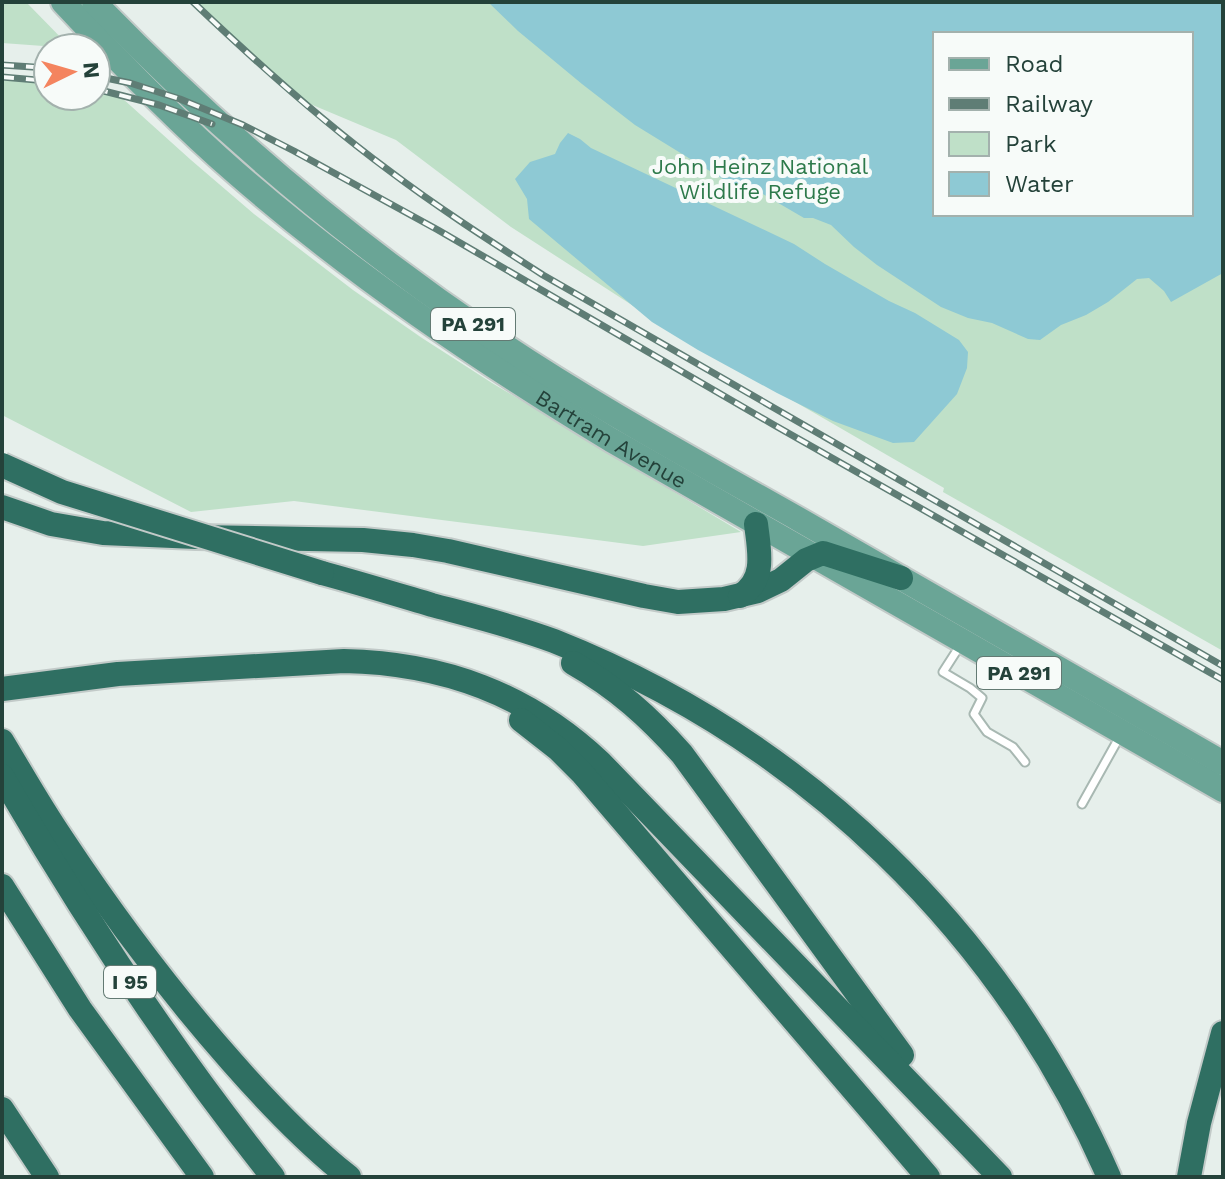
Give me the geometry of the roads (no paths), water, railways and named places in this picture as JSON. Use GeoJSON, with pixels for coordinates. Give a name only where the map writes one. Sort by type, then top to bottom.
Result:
{"type":"FeatureCollection","features":[{"type":"Feature","properties":{"kind":"highway"},"geometry":{"type":"LineString","coordinates":[[2,465],[62,492],[322,573],[524,630],[625,672],[718,724],[829,804],[923,892],[986,967],[1020,1015],[1056,1072],[1109,1177]]}},
{"type":"Feature","properties":{"kind":"highway"},"geometry":{"type":"LineString","coordinates":[[2,507],[33,519],[85,531],[396,542],[669,601],[702,602],[740,596],[774,584],[814,556],[826,554],[901,578]]}},
{"type":"Feature","properties":{"kind":"highway"},"geometry":{"type":"LineString","coordinates":[[740,596],[757,579],[756,524]]}},
{"type":"Feature","properties":{"kind":"highway"},"geometry":{"type":"LineString","coordinates":[[435,605],[564,657],[620,693],[656,725],[682,754],[888,1037],[945,1107],[1010,1177]]}},
{"type":"Feature","properties":{"kind":"highway"},"geometry":{"type":"LineString","coordinates":[[2,689],[118,674],[344,661],[427,670],[491,690],[522,705],[586,749],[616,778],[1000,1177]]}},
{"type":"Feature","properties":{"kind":"highway"},"geometry":{"type":"LineString","coordinates":[[258,667],[362,670],[422,677],[479,696],[533,728],[582,773],[928,1177]]}},
{"type":"Feature","properties":{"kind":"highway"},"geometry":{"type":"LineString","coordinates":[[2,741],[82,867],[195,1020],[274,1108],[349,1177]]}},
{"type":"Feature","properties":{"kind":"highway","name":"I 95"},"geometry":{"type":"LineString","coordinates":[[2,776],[135,989],[215,1103],[273,1177]]}},
{"type":"Feature","properties":{"kind":"highway","name":"I 95"},"geometry":{"type":"LineString","coordinates":[[2,886],[80,1009],[202,1177]]}},
{"type":"Feature","properties":{"kind":"highway"},"geometry":{"type":"LineString","coordinates":[[1189,1177],[1199,1123],[1223,1033]]}},
{"type":"Feature","properties":{"kind":"highway"},"geometry":{"type":"LineString","coordinates":[[2,1109],[47,1177]]}},
{"type":"Feature","properties":{"kind":"main road","name":"Bartram Avenue"},"geometry":{"type":"LineString","coordinates":[[63,2],[137,79],[235,173],[370,281],[513,380],[814,556],[969,631],[1223,763]]}},
{"type":"Feature","properties":{"kind":"main road","name":"Bartram Avenue"},"geometry":{"type":"LineString","coordinates":[[94,2],[161,69],[328,217],[486,333],[607,410],[901,578],[969,631],[1122,732],[1223,790]]}},
{"type":"Feature","properties":{"kind":"lane"},"geometry":{"type":"LineString","coordinates":[[969,631],[943,672],[982,698],[974,714],[987,732],[1013,747],[1025,762]]}},
{"type":"Feature","properties":{"kind":"lane"},"geometry":{"type":"LineString","coordinates":[[1082,804],[1122,732]]}},
{"type":"Feature","properties":{"kind":"water"},"geometry":{"type":"Polygon","coordinates":[[[488,2],[1223,2],[1223,273],[1171,302],[1149,278],[1137,279],[1086,315],[1061,325],[1040,340],[1028,339],[992,323],[968,318],[941,307],[877,265],[831,225],[804,218],[761,193],[744,192],[635,125],[582,84],[488,2]]]}},
{"type":"Feature","properties":{"kind":"water"},"geometry":{"type":"Polygon","coordinates":[[[568,133],[591,148],[794,244],[959,340],[968,352],[967,368],[957,394],[914,442],[893,443],[833,421],[777,393],[652,322],[529,219],[527,199],[515,179],[530,162],[555,154],[568,133]]]}},
{"type":"Feature","properties":{"kind":"railway"},"geometry":{"type":"LineString","coordinates":[[193,2],[361,150],[464,224],[543,275],[1223,666]]}},
{"type":"Feature","properties":{"kind":"railway"},"geometry":{"type":"LineString","coordinates":[[2,65],[32,67]]}},
{"type":"Feature","properties":{"kind":"railway"},"geometry":{"type":"LineString","coordinates":[[2,77],[32,80]]}},
{"type":"Feature","properties":{"kind":"railway"},"geometry":{"type":"LineString","coordinates":[[112,79],[180,99],[243,125],[294,151],[438,230],[1223,680]]}},
{"type":"Feature","properties":{"kind":"railway"},"geometry":{"type":"LineString","coordinates":[[112,93],[159,105],[212,124]]}},
{"type":"Feature","properties":{"kind":"park label","name":"John Heinz National Wildlife Refuge"},"geometry":{"type":"Point","coordinates":[760,178]}}]}
